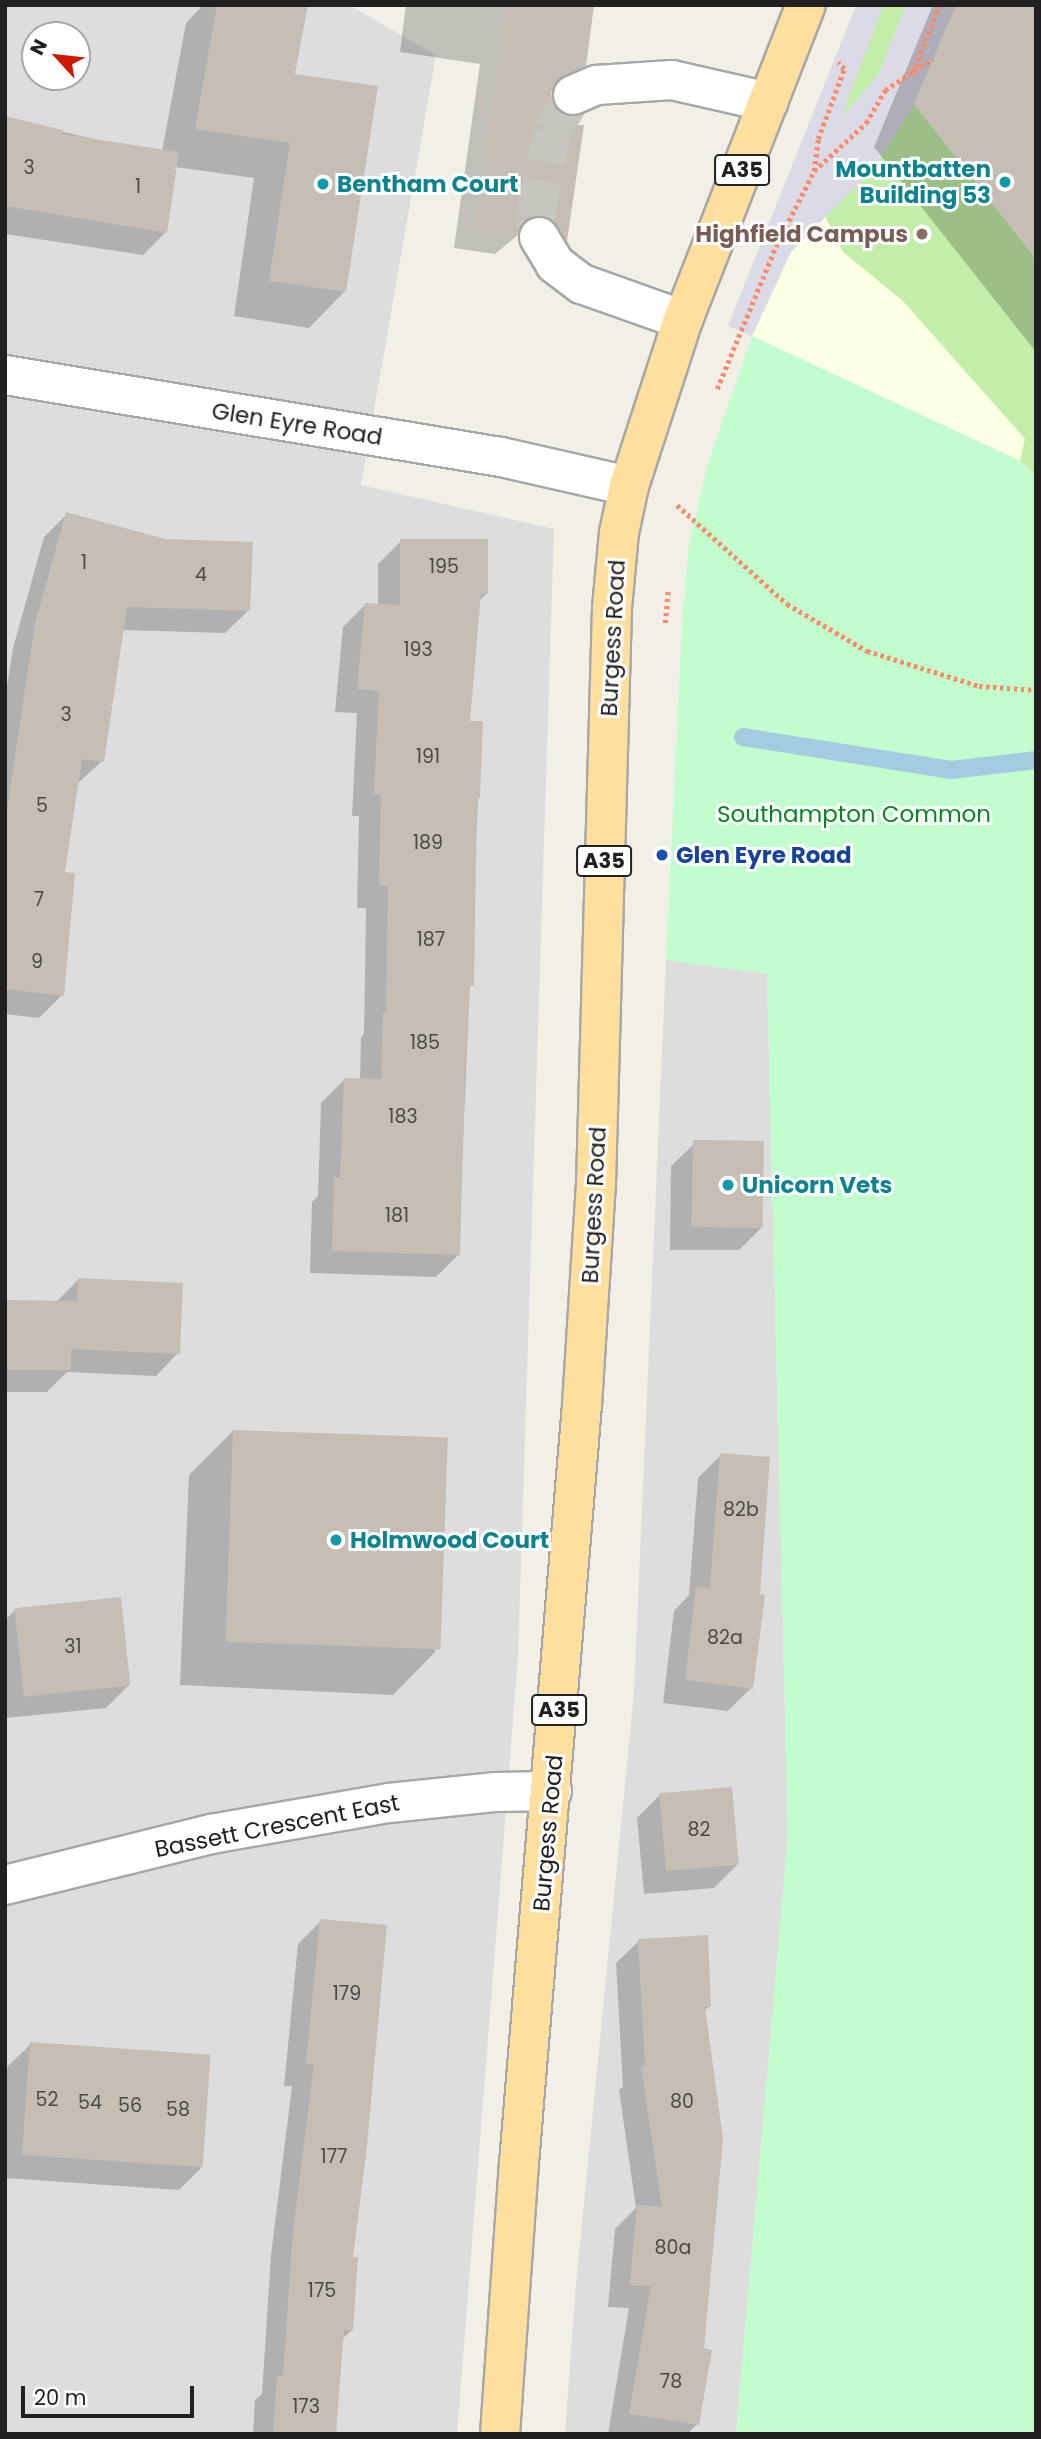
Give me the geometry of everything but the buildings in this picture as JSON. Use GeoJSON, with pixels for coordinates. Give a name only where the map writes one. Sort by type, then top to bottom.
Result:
{"type":"FeatureCollection","features":[{"type":"Feature","properties":{"kind":"main road","name":"Burgess Road"},"geometry":{"type":"LineString","coordinates":[[500,2434],[519,2163],[552,1791],[596,1184],[612,608],[619,533],[629,486],[683,320],[806,5]]}},
{"type":"Feature","properties":{"kind":"street"},"geometry":{"type":"LineString","coordinates":[[573,95],[597,85],[672,80],[769,102]]}},
{"type":"Feature","properties":{"kind":"street"},"geometry":{"type":"LineString","coordinates":[[539,237],[555,264],[582,284],[683,320]]}},
{"type":"Feature","properties":{"kind":"street","name":"Glen Eyre Road"},"geometry":{"type":"LineString","coordinates":[[5,375],[501,457],[629,486]]}},
{"type":"Feature","properties":{"kind":"street","name":"Bassett Crescent East"},"geometry":{"type":"LineString","coordinates":[[5,1885],[211,1834],[389,1803],[496,1792],[552,1791]]}},
{"type":"Feature","properties":{"kind":"path"},"geometry":{"type":"LineString","coordinates":[[912,73],[939,5]]}},
{"type":"Feature","properties":{"kind":"path"},"geometry":{"type":"LineString","coordinates":[[714,397],[776,246],[814,171],[866,123],[885,90],[933,59]]}},
{"type":"Feature","properties":{"kind":"path"},"geometry":{"type":"LineString","coordinates":[[676,517],[681,493]]}},
{"type":"Feature","properties":{"kind":"path"},"geometry":{"type":"LineString","coordinates":[[678,505],[787,604],[867,651],[979,686],[1036,690]]}},
{"type":"Feature","properties":{"kind":"path"},"geometry":{"type":"LineString","coordinates":[[665,625],[668,586]]}},
{"type":"Feature","properties":{"kind":"shaded area"},"geometry":{"type":"Polygon","coordinates":[[[5,5],[349,5],[436,55],[361,485],[554,529],[518,1656],[457,2434],[5,2434],[5,5]]]}},
{"type":"Feature","properties":{"kind":"shaded area"},"geometry":{"type":"Polygon","coordinates":[[[856,5],[883,5],[841,118],[879,74],[906,5],[1036,5],[914,105],[874,168],[791,252],[752,336],[728,326],[856,5]]]}},
{"type":"Feature","properties":{"kind":"shaded area","name":"Highfield Campus"},"geometry":{"type":"Polygon","coordinates":[[[956,5],[1036,475],[1020,461],[752,336],[791,252],[825,216],[956,5]]]}},
{"type":"Feature","properties":{"kind":"shaded area"},"geometry":{"type":"Polygon","coordinates":[[[666,960],[767,974],[788,1835],[736,2434],[565,2434],[575,2295],[634,1692],[666,960]]]}},
{"type":"Feature","properties":{"kind":"green space"},"geometry":{"type":"Polygon","coordinates":[[[883,5],[906,5],[879,74],[839,120],[883,5]]]}},
{"type":"Feature","properties":{"kind":"green space"},"geometry":{"type":"Polygon","coordinates":[[[914,104],[1036,259],[1036,475],[1020,461],[1025,439],[903,301],[843,252],[825,216],[874,168],[914,104]]]}},
{"type":"Feature","properties":{"kind":"green space","name":"Southampton Common"},"geometry":{"type":"Polygon","coordinates":[[[752,336],[1020,461],[1036,475],[1036,2434],[736,2434],[788,1834],[767,974],[666,960],[682,625],[689,544],[707,467],[752,336]]]}},
{"type":"Feature","properties":{"kind":"waterway"},"geometry":{"type":"LineString","coordinates":[[743,737],[951,770],[1036,760]]}},
{"type":"Feature","properties":{"kind":"tunnel"},"geometry":{"type":"LineString","coordinates":[[539,237],[535,218],[552,132],[573,95]]}},
{"type":"Feature","properties":{"kind":"place","name":"Mountbatten Building 53"},"geometry":{"type":"Point","coordinates":[1005,182]}},
{"type":"Feature","properties":{"kind":"place","name":"Bentham Court"},"geometry":{"type":"Point","coordinates":[323,184]}},
{"type":"Feature","properties":{"kind":"place","name":"Highfield Campus"},"geometry":{"type":"Point","coordinates":[922,234]}},
{"type":"Feature","properties":{"kind":"place","name":"Glen Eyre Road"},"geometry":{"type":"Point","coordinates":[662,855]}},
{"type":"Feature","properties":{"kind":"place","name":"Unicorn Vets"},"geometry":{"type":"Point","coordinates":[728,1185]}},
{"type":"Feature","properties":{"kind":"place","name":"Holmwood Court"},"geometry":{"type":"Point","coordinates":[336,1540]}}]}
